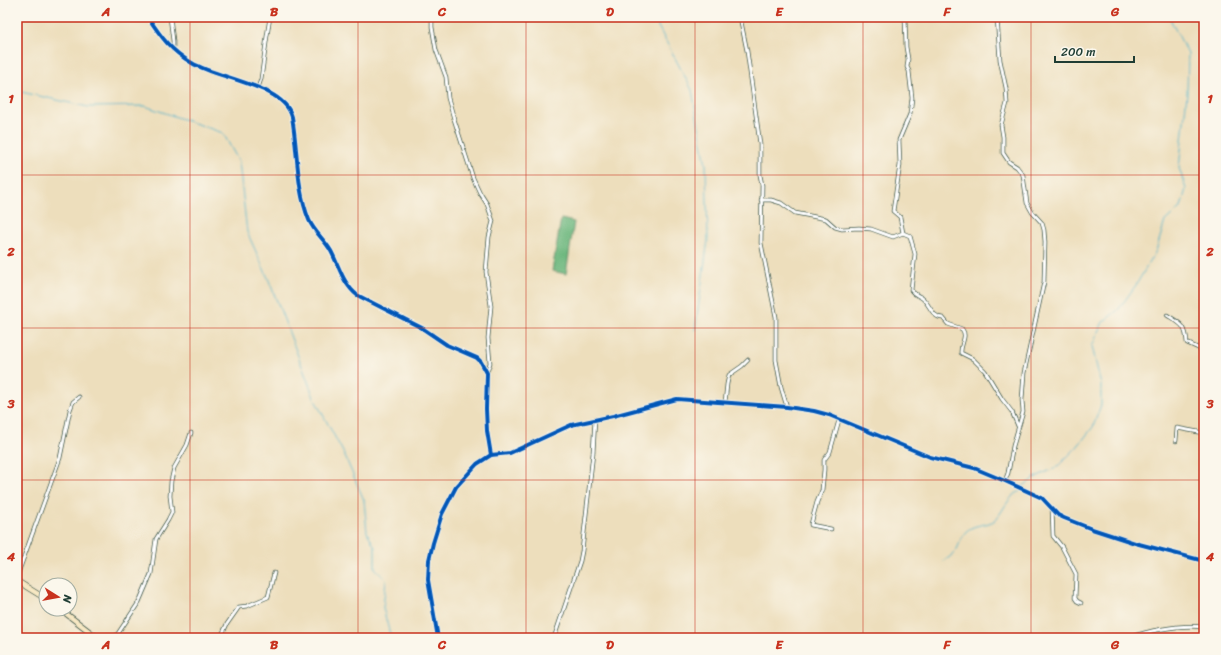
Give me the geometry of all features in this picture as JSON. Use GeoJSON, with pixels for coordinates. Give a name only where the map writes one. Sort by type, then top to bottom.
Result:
{"type":"FeatureCollection","features":[{"type":"Feature","properties":{"kind":"main road"},"geometry":{"type":"LineString","coordinates":[[17,581],[38,594]]}},
{"type":"Feature","properties":{"kind":"main road"},"geometry":{"type":"LineString","coordinates":[[70,617],[98,638]]}},
{"type":"Feature","properties":{"kind":"street"},"geometry":{"type":"LineString","coordinates":[[78,17],[96,17]]}},
{"type":"Feature","properties":{"kind":"street"},"geometry":{"type":"LineString","coordinates":[[148,17],[173,50],[194,64],[258,88],[280,99],[290,111],[301,187],[309,218],[315,230],[330,250],[350,288],[357,295],[422,328],[447,345],[477,358],[487,372]]}},
{"type":"Feature","properties":{"kind":"street"},"geometry":{"type":"LineString","coordinates":[[170,17],[173,50]]}},
{"type":"Feature","properties":{"kind":"street"},"geometry":{"type":"LineString","coordinates":[[258,88],[262,80],[270,17]]}},
{"type":"Feature","properties":{"kind":"street"},"geometry":{"type":"LineString","coordinates":[[432,17],[432,27],[436,50],[446,77],[448,98],[454,119],[472,178],[487,204],[493,220],[489,237],[486,269],[491,306],[488,338],[490,363],[487,372],[486,409],[487,431],[491,455]]}},
{"type":"Feature","properties":{"kind":"street"},"geometry":{"type":"LineString","coordinates":[[740,17],[747,51],[760,144],[761,244],[776,317],[775,349],[777,366],[787,407]]}},
{"type":"Feature","properties":{"kind":"street"},"geometry":{"type":"LineString","coordinates":[[903,234],[901,221],[893,211],[900,165],[899,140],[910,114],[912,98],[909,71],[907,67],[908,59],[905,17]]}},
{"type":"Feature","properties":{"kind":"street"},"geometry":{"type":"LineString","coordinates":[[997,17],[1000,60],[1006,88],[1007,103],[1001,125],[1003,152],[1009,162],[1023,175],[1027,203],[1032,212],[1042,223],[1045,242],[1044,282],[1024,373],[1022,400],[1023,412],[1018,426],[1005,481]]}},
{"type":"Feature","properties":{"kind":"street"},"geometry":{"type":"LineString","coordinates":[[761,200],[771,200],[781,203],[795,213],[826,219],[835,227],[842,229],[871,229],[893,237],[903,234],[910,236],[915,254],[911,290],[926,302],[932,312],[939,318],[942,318],[948,324],[962,328],[965,337],[960,350],[961,353],[973,359],[985,371],[1002,399],[1012,412],[1018,426]]}},
{"type":"Feature","properties":{"kind":"street"},"geometry":{"type":"LineString","coordinates":[[1167,315],[1178,321],[1186,330],[1187,343],[1204,350]]}},
{"type":"Feature","properties":{"kind":"street"},"geometry":{"type":"LineString","coordinates":[[725,403],[726,384],[729,375],[748,360]]}},
{"type":"Feature","properties":{"kind":"street"},"geometry":{"type":"LineString","coordinates":[[17,576],[60,458],[69,412],[74,402],[79,397]]}},
{"type":"Feature","properties":{"kind":"street"},"geometry":{"type":"LineString","coordinates":[[438,638],[428,580],[429,560],[442,514],[456,487],[477,464],[491,455],[510,454],[571,425],[676,399],[787,407],[829,415],[930,457],[974,468],[1005,481],[1042,498],[1058,515],[1092,529],[1136,543],[1204,561]]}},
{"type":"Feature","properties":{"kind":"street"},"geometry":{"type":"LineString","coordinates":[[554,638],[582,551],[593,453],[595,419]]}},
{"type":"Feature","properties":{"kind":"street"},"geometry":{"type":"LineString","coordinates":[[831,529],[811,525],[811,522],[822,490],[824,460],[830,452],[839,420]]}},
{"type":"Feature","properties":{"kind":"street"},"geometry":{"type":"LineString","coordinates":[[1176,441],[1177,428],[1204,433]]}},
{"type":"Feature","properties":{"kind":"street"},"geometry":{"type":"LineString","coordinates":[[115,638],[139,602],[151,574],[156,539],[172,512],[170,496],[174,468],[187,444],[191,433]]}},
{"type":"Feature","properties":{"kind":"street"},"geometry":{"type":"LineString","coordinates":[[1052,508],[1053,536],[1062,547],[1075,572],[1075,598],[1081,603]]}},
{"type":"Feature","properties":{"kind":"street"},"geometry":{"type":"LineString","coordinates":[[220,638],[225,627],[239,607],[247,606],[268,597],[274,573]]}},
{"type":"Feature","properties":{"kind":"street"},"geometry":{"type":"LineString","coordinates":[[1127,638],[1164,628],[1186,626],[1204,627]]}},
{"type":"Feature","properties":{"kind":"green space"},"geometry":{"type":"Polygon","coordinates":[[[561,219],[574,222],[566,274],[552,271],[561,219]]]}},
{"type":"Feature","properties":{"kind":"waterway"},"geometry":{"type":"LineString","coordinates":[[653,17],[692,90],[706,165],[708,240],[695,330]]}},
{"type":"Feature","properties":{"kind":"waterway"},"geometry":{"type":"LineString","coordinates":[[1022,487],[1036,477],[1057,467],[1077,447],[1093,427],[1101,405],[1101,385],[1092,346],[1103,322],[1118,310],[1136,285],[1156,251],[1165,221],[1181,207],[1186,189],[1179,168],[1187,94],[1188,54],[1171,21],[1171,17]]}},
{"type":"Feature","properties":{"kind":"waterway"},"geometry":{"type":"LineString","coordinates":[[17,91],[88,107],[145,106],[223,133],[239,162],[247,232],[268,278],[315,400],[343,452],[364,500],[367,532],[375,547],[375,568],[386,580],[383,608],[391,638]]}},
{"type":"Feature","properties":{"kind":"waterway"},"geometry":{"type":"LineString","coordinates":[[944,561],[956,550],[962,537],[967,531],[971,528],[995,520],[1010,499],[1020,491]]}},
{"type":"Feature","properties":{"kind":"cycle path"},"geometry":{"type":"LineString","coordinates":[[148,17],[157,31],[178,54],[203,69],[264,90],[277,97],[286,106],[292,117],[299,182],[309,220],[331,251],[348,286],[357,295],[422,328],[447,345],[477,358],[481,362],[487,373],[487,431],[491,455]]}},
{"type":"Feature","properties":{"kind":"cycle path"},"geometry":{"type":"LineString","coordinates":[[438,638],[428,580],[429,560],[442,514],[456,487],[477,464],[491,455],[510,453],[571,425],[613,416],[677,399],[787,407],[829,415],[930,457],[974,468],[1005,481],[1042,498],[1058,515],[1092,529],[1135,543],[1204,561]]}}]}
